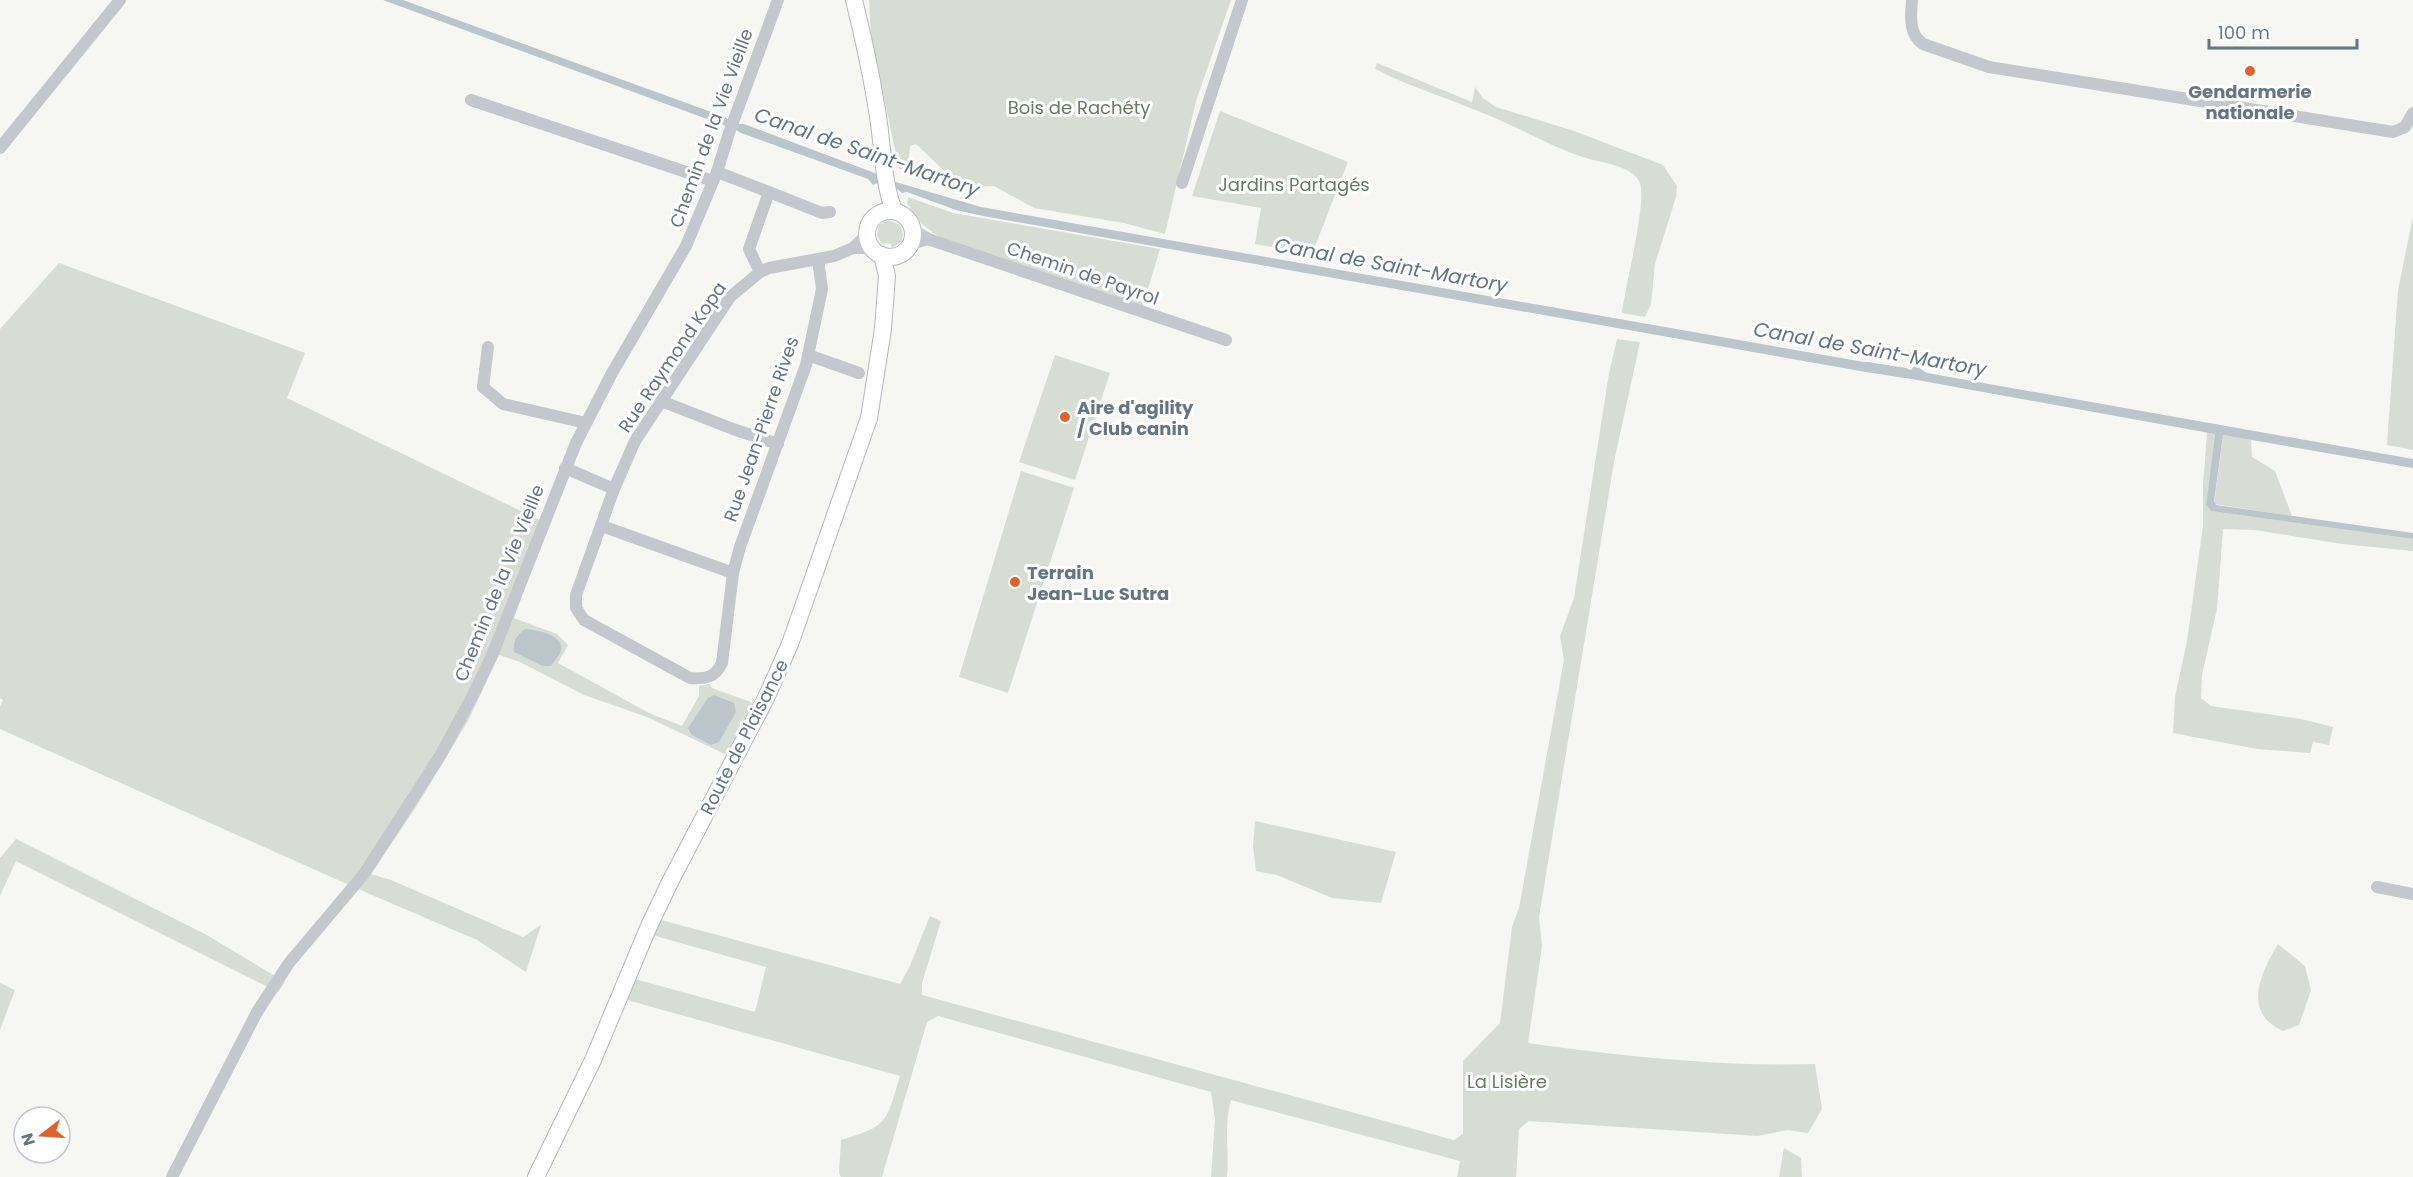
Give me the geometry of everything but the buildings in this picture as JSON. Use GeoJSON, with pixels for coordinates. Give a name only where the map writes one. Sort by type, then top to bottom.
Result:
{"type":"FeatureCollection","features":[{"type":"Feature","properties":{"kind":"main road"},"geometry":{"type":"LineString","coordinates":[[854,0],[871,73],[888,212]]}},
{"type":"Feature","properties":{"kind":"main road"},"geometry":{"type":"LineString","coordinates":[[888,212],[906,218],[912,237],[906,250],[879,249],[869,224],[873,218],[888,212]]}},
{"type":"Feature","properties":{"kind":"main road","name":"Route de Plaisance"},"geometry":{"type":"LineString","coordinates":[[536,1177],[593,1060],[658,907],[766,698],[790,644],[869,418],[879,360],[887,276],[879,249]]}},
{"type":"Feature","properties":{"kind":"street"},"geometry":{"type":"LineString","coordinates":[[0,148],[120,0]]}},
{"type":"Feature","properties":{"kind":"street","name":"Chemin de la Vie Vieille"},"geometry":{"type":"LineString","coordinates":[[172,1177],[227,1069],[274,984],[364,874],[440,756],[494,653],[565,468],[586,423],[686,246],[715,177],[778,0]]}},
{"type":"Feature","properties":{"kind":"street"},"geometry":{"type":"LineString","coordinates":[[1182,183],[1242,0]]}},
{"type":"Feature","properties":{"kind":"street"},"geometry":{"type":"LineString","coordinates":[[1912,0],[1912,31],[1916,39],[1930,47],[1989,67],[2393,132],[2408,124],[2413,112]]}},
{"type":"Feature","properties":{"kind":"street"},"geometry":{"type":"LineString","coordinates":[[471,100],[769,192],[822,213],[830,212]]}},
{"type":"Feature","properties":{"kind":"street"},"geometry":{"type":"LineString","coordinates":[[759,272],[748,249],[769,192]]}},
{"type":"Feature","properties":{"kind":"street","name":"Chemin de Payrol"},"geometry":{"type":"LineString","coordinates":[[912,237],[928,239],[1226,340]]}},
{"type":"Feature","properties":{"kind":"street","name":"Rue Raymond Kopa"},"geometry":{"type":"LineString","coordinates":[[602,526],[614,489],[635,441],[730,297],[759,272],[834,256],[853,248],[879,249]]}},
{"type":"Feature","properties":{"kind":"street","name":"Rue Jean-Pierre Rives"},"geometry":{"type":"LineString","coordinates":[[602,526],[576,595],[576,608],[584,620],[690,678],[706,679],[717,672],[722,663],[733,573],[740,547],[808,355],[822,289],[818,260]]}},
{"type":"Feature","properties":{"kind":"street"},"geometry":{"type":"LineString","coordinates":[[488,347],[483,387],[503,404],[586,423]]}},
{"type":"Feature","properties":{"kind":"street"},"geometry":{"type":"LineString","coordinates":[[808,355],[860,373]]}},
{"type":"Feature","properties":{"kind":"street"},"geometry":{"type":"LineString","coordinates":[[661,401],[778,444]]}},
{"type":"Feature","properties":{"kind":"street"},"geometry":{"type":"LineString","coordinates":[[565,468],[614,489]]}},
{"type":"Feature","properties":{"kind":"street"},"geometry":{"type":"LineString","coordinates":[[602,526],[733,573]]}},
{"type":"Feature","properties":{"kind":"street"},"geometry":{"type":"LineString","coordinates":[[2377,887],[2413,894]]}},
{"type":"Feature","properties":{"kind":"green space","name":"Bois de Rachéty"},"geometry":{"type":"Polygon","coordinates":[[[869,0],[1231,0],[1196,101],[1165,234],[1124,223],[1034,208],[994,186],[961,187],[916,144],[910,146],[908,169],[899,169],[871,35],[869,0]]]}},
{"type":"Feature","properties":{"kind":"green space"},"geometry":{"type":"Polygon","coordinates":[[[1377,63],[1472,102],[1475,87],[1483,98],[1496,107],[1574,131],[1663,165],[1677,186],[1676,197],[1655,264],[1651,304],[1645,317],[1622,313],[1641,208],[1640,183],[1636,177],[1625,169],[1565,150],[1390,76],[1375,69],[1377,63]]]}},
{"type":"Feature","properties":{"kind":"green space","name":"Jardins Partagés"},"geometry":{"type":"Polygon","coordinates":[[[1220,111],[1348,162],[1312,254],[1255,244],[1261,208],[1192,196],[1220,111]]]}},
{"type":"Feature","properties":{"kind":"green space"},"geometry":{"type":"Polygon","coordinates":[[[908,197],[953,213],[1160,249],[1142,309],[942,239],[923,225],[907,204],[908,197]]]}},
{"type":"Feature","properties":{"kind":"green space"},"geometry":{"type":"Polygon","coordinates":[[[2413,217],[2413,450],[2387,445],[2398,290],[2413,217]]]}},
{"type":"Feature","properties":{"kind":"green space"},"geometry":{"type":"Polygon","coordinates":[[[888,220],[900,225],[903,235],[901,242],[892,248],[891,244],[885,243],[884,246],[877,236],[879,225],[888,220]]]}},
{"type":"Feature","properties":{"kind":"green space","name":"La Lisière"},"geometry":{"type":"Polygon","coordinates":[[[59,263],[305,353],[287,398],[548,524],[514,618],[557,634],[568,645],[558,663],[649,713],[682,726],[699,696],[699,686],[710,684],[712,688],[770,712],[748,747],[661,920],[900,984],[910,966],[930,916],[941,921],[922,983],[922,995],[1454,1140],[1463,1134],[1463,1061],[1500,1023],[1512,927],[1519,908],[1564,660],[1560,636],[1574,598],[1609,373],[1617,339],[1640,342],[1614,462],[1539,917],[1542,946],[1528,1043],[1671,1060],[1744,1064],[1815,1064],[1822,1109],[1808,1133],[1788,1130],[1758,1136],[1529,1121],[1519,1129],[1516,1177],[1457,1177],[1460,1161],[1231,1100],[1227,1120],[1227,1177],[1211,1177],[1215,1119],[1211,1092],[938,1016],[927,1022],[882,1177],[841,1177],[839,1173],[841,1140],[868,1131],[883,1120],[892,1103],[900,1076],[627,1000],[635,979],[755,1012],[766,967],[638,931],[734,749],[729,756],[647,717],[584,695],[520,662],[499,655],[468,721],[416,807],[371,874],[391,880],[523,937],[541,925],[526,972],[477,940],[0,729],[0,706],[3,700],[0,698],[0,329],[59,263]]]}},
{"type":"Feature","properties":{"kind":"green space","name":"Aire d'agility / Club canin"},"geometry":{"type":"Polygon","coordinates":[[[1055,355],[1110,373],[1075,480],[1019,462],[1055,355]]]}},
{"type":"Feature","properties":{"kind":"green space"},"geometry":{"type":"Polygon","coordinates":[[[2207,432],[2215,434],[2206,505],[2211,511],[2413,539],[2413,551],[2342,544],[2255,530],[2223,529],[2217,609],[2202,675],[2201,698],[2211,706],[2301,719],[2333,727],[2329,745],[2313,742],[2310,753],[2257,749],[2173,733],[2175,697],[2187,641],[2203,526],[2207,432]]]}},
{"type":"Feature","properties":{"kind":"green space"},"geometry":{"type":"Polygon","coordinates":[[[2223,435],[2251,439],[2252,457],[2275,471],[2292,516],[2214,504],[2223,435]]]}},
{"type":"Feature","properties":{"kind":"green space","name":"Terrain Jean-Luc Sutra"},"geometry":{"type":"Polygon","coordinates":[[[1021,471],[1074,488],[1008,693],[959,677],[1021,471]]]}},
{"type":"Feature","properties":{"kind":"green space"},"geometry":{"type":"Polygon","coordinates":[[[1255,821],[1396,852],[1381,903],[1332,898],[1277,875],[1256,871],[1253,846],[1255,821]]]}},
{"type":"Feature","properties":{"kind":"green space"},"geometry":{"type":"Polygon","coordinates":[[[16,839],[205,934],[285,982],[278,992],[16,861],[0,896],[0,858],[16,839]]]}},
{"type":"Feature","properties":{"kind":"green space"},"geometry":{"type":"Polygon","coordinates":[[[2278,944],[2305,966],[2311,990],[2299,1025],[2283,1031],[2270,1023],[2262,1014],[2258,992],[2265,968],[2278,944]]]}},
{"type":"Feature","properties":{"kind":"green space"},"geometry":{"type":"Polygon","coordinates":[[[0,983],[15,990],[0,1030],[0,983]]]}},
{"type":"Feature","properties":{"kind":"green space"},"geometry":{"type":"Polygon","coordinates":[[[1784,1148],[1801,1158],[1802,1177],[1779,1177],[1784,1148]]]}},
{"type":"Feature","properties":{"kind":"shaded area"},"geometry":{"type":"Polygon","coordinates":[[[383,0],[403,0],[725,117],[730,121],[726,126],[383,0]]]}},
{"type":"Feature","properties":{"kind":"shaded area"},"geometry":{"type":"Polygon","coordinates":[[[737,124],[744,124],[880,175],[880,182],[873,185],[868,179],[741,133],[736,130],[737,124]]]}},
{"type":"Feature","properties":{"kind":"shaded area"},"geometry":{"type":"Polygon","coordinates":[[[892,181],[981,207],[1864,362],[1881,368],[1881,372],[1866,372],[983,216],[956,210],[907,192],[902,193],[892,185],[892,181]]]}},
{"type":"Feature","properties":{"kind":"shaded area"},"geometry":{"type":"Polygon","coordinates":[[[1915,365],[1927,373],[2413,459],[2413,468],[2223,435],[2214,501],[2216,505],[2413,533],[2413,539],[2211,511],[2206,505],[2215,434],[1895,376],[1890,373],[1892,367],[1911,370],[1915,365]]]}},
{"type":"Feature","properties":{"kind":"shaded area"},"geometry":{"type":"Polygon","coordinates":[[[525,629],[550,635],[559,642],[560,653],[551,666],[543,666],[514,652],[516,639],[525,629]]]}},
{"type":"Feature","properties":{"kind":"shaded area"},"geometry":{"type":"Polygon","coordinates":[[[714,695],[734,703],[736,712],[719,742],[711,745],[692,735],[688,728],[708,698],[714,695]]]}},
{"type":"Feature","properties":{"kind":"waterway","name":"Canal de Saint-Martory"},"geometry":{"type":"LineString","coordinates":[[1867,367],[1905,373]]}},
{"type":"Feature","properties":{"kind":"place","name":"Gendarmerie nationale"},"geometry":{"type":"Point","coordinates":[2250,71]}},
{"type":"Feature","properties":{"kind":"place","name":"Aire d'agility / Club canin"},"geometry":{"type":"Point","coordinates":[1065,417]}},
{"type":"Feature","properties":{"kind":"place","name":"Terrain Jean-Luc Sutra"},"geometry":{"type":"Point","coordinates":[1015,582]}}]}
